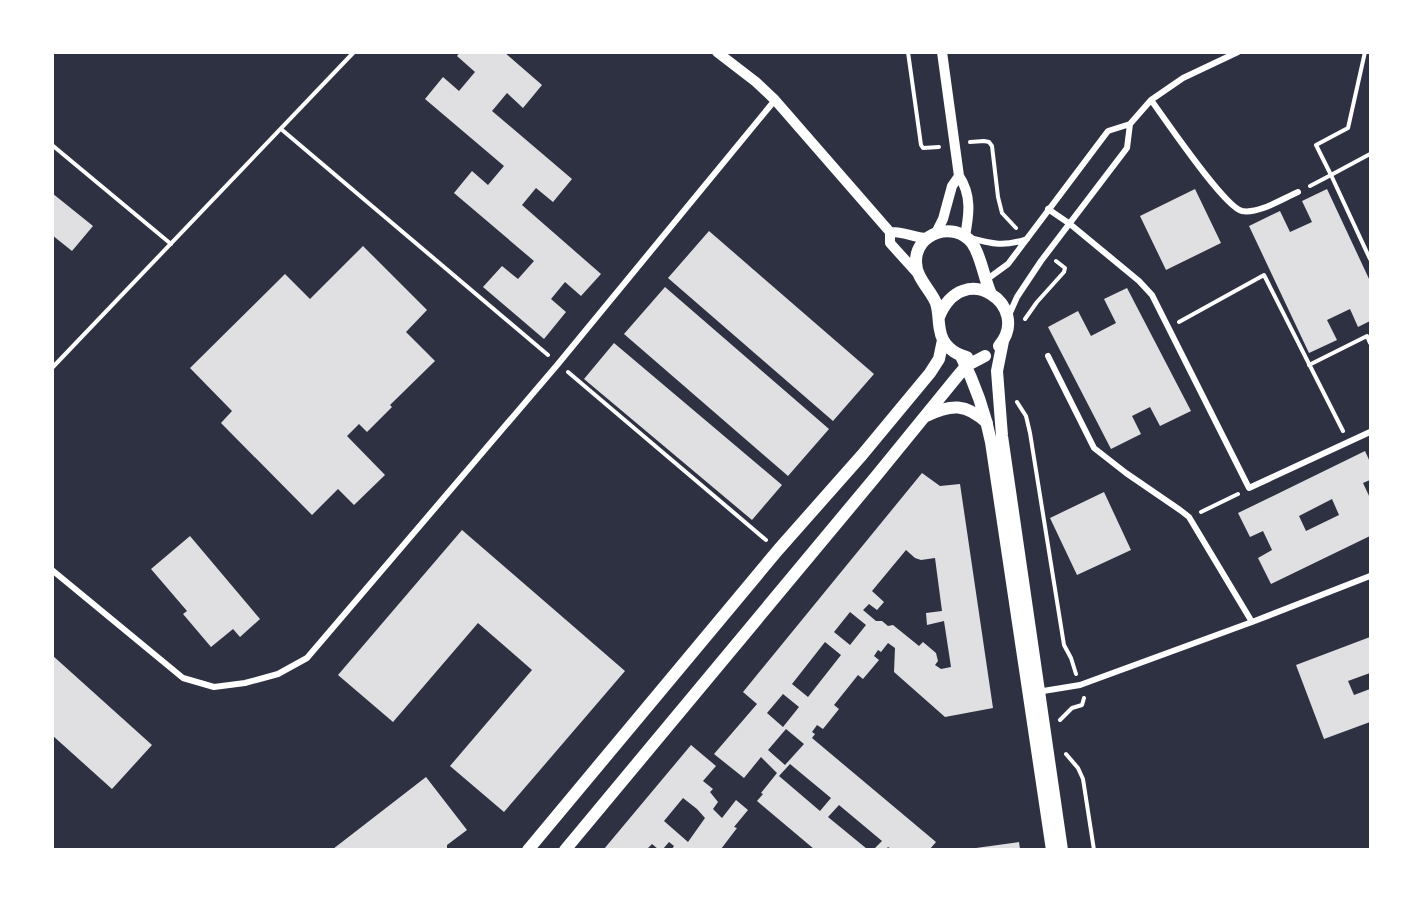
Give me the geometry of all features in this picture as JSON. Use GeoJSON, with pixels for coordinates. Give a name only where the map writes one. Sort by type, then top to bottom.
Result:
{"type":"FeatureCollection","features":[{"type":"Feature","properties":{"kind":"main road"},"geometry":{"type":"LineString","coordinates":[[991,294],[977,251],[965,236],[946,231],[932,235],[921,245],[916,254],[917,273],[936,303],[939,329],[943,340],[964,361],[987,423],[1062,849]]}},
{"type":"Feature","properties":{"kind":"main road"},"geometry":{"type":"LineString","coordinates":[[939,317],[951,297],[962,291],[974,289],[986,291],[996,297],[1004,307],[1008,318],[1008,330],[1003,341],[997,371],[1002,436],[1052,849]]}},
{"type":"Feature","properties":{"kind":"main road"},"geometry":{"type":"LineString","coordinates":[[528,849],[778,550],[862,455],[930,373],[939,359],[943,340]]}},
{"type":"Feature","properties":{"kind":"main road"},"geometry":{"type":"LineString","coordinates":[[564,849],[877,475],[964,361],[985,356],[996,350],[1003,341]]}},
{"type":"Feature","properties":{"kind":"main road"},"geometry":{"type":"LineString","coordinates":[[922,418],[941,408],[951,406],[970,410],[987,423]]}},
{"type":"Feature","properties":{"kind":"street"},"geometry":{"type":"LineString","coordinates":[[717,52],[775,100],[890,232],[890,243],[917,273]]}},
{"type":"Feature","properties":{"kind":"street"},"geometry":{"type":"LineString","coordinates":[[942,52],[959,176],[966,186],[969,213],[965,236],[1002,244],[1028,238]]}},
{"type":"Feature","properties":{"kind":"street"},"geometry":{"type":"LineString","coordinates":[[962,291],[985,280],[1008,264],[1108,131],[1130,124],[1151,100],[1183,78],[1238,52]]}},
{"type":"Feature","properties":{"kind":"street"},"geometry":{"type":"LineString","coordinates":[[52,570],[183,678],[214,687],[245,683],[278,674],[307,658],[558,364],[775,100]]}},
{"type":"Feature","properties":{"kind":"street"},"geometry":{"type":"LineString","coordinates":[[1151,100],[1205,175],[1239,211],[1255,212],[1298,192]]}},
{"type":"Feature","properties":{"kind":"street"},"geometry":{"type":"LineString","coordinates":[[1008,318],[1011,306],[1047,253],[1127,148],[1130,124]]}},
{"type":"Feature","properties":{"kind":"street"},"geometry":{"type":"LineString","coordinates":[[890,232],[899,231],[913,236],[932,235],[943,219],[952,186],[959,176]]}},
{"type":"Feature","properties":{"kind":"street"},"geometry":{"type":"LineString","coordinates":[[1048,210],[1070,224],[1139,281],[1152,295],[1249,488],[1371,432]]}},
{"type":"Feature","properties":{"kind":"street"},"geometry":{"type":"LineString","coordinates":[[1048,356],[1094,448],[1189,518],[1252,622]]}},
{"type":"Feature","properties":{"kind":"street"},"geometry":{"type":"LineString","coordinates":[[1033,693],[1080,685],[1371,576]]}},
{"type":"Feature","properties":{"kind":"path"},"geometry":{"type":"LineString","coordinates":[[52,368],[354,52]]}},
{"type":"Feature","properties":{"kind":"path"},"geometry":{"type":"LineString","coordinates":[[908,52],[921,145],[927,149],[954,144],[989,142],[992,146],[1002,213],[1028,238]]}},
{"type":"Feature","properties":{"kind":"path"},"geometry":{"type":"LineString","coordinates":[[1365,52],[1348,128],[1316,145],[1371,259]]}},
{"type":"Feature","properties":{"kind":"path"},"geometry":{"type":"LineString","coordinates":[[281,129],[778,550]]}},
{"type":"Feature","properties":{"kind":"path"},"geometry":{"type":"LineString","coordinates":[[52,145],[171,244]]}},
{"type":"Feature","properties":{"kind":"path"},"geometry":{"type":"LineString","coordinates":[[1298,192],[1371,154]]}},
{"type":"Feature","properties":{"kind":"path"},"geometry":{"type":"LineString","coordinates":[[1022,328],[1026,317],[1037,302],[1064,272],[1065,268],[1047,253]]}},
{"type":"Feature","properties":{"kind":"path"},"geometry":{"type":"LineString","coordinates":[[1169,327],[1264,275],[1348,442]]}},
{"type":"Feature","properties":{"kind":"path"},"geometry":{"type":"LineString","coordinates":[[1309,365],[1369,335],[1371,343]]}},
{"type":"Feature","properties":{"kind":"path"},"geometry":{"type":"LineString","coordinates":[[1014,397],[1026,416],[1064,645],[1071,658],[1084,698],[1082,705],[1072,708],[1059,721],[1058,727]]}},
{"type":"Feature","properties":{"kind":"path"},"geometry":{"type":"LineString","coordinates":[[1189,518],[1249,488]]}},
{"type":"Feature","properties":{"kind":"path"},"geometry":{"type":"LineString","coordinates":[[1062,749],[1078,768],[1083,779],[1094,849]]}},
{"type":"Feature","properties":{"kind":"building"},"geometry":{"type":"Polygon","coordinates":[[[460,52],[504,52],[542,85],[523,108],[507,93],[492,111],[572,179],[553,202],[536,188],[522,205],[601,274],[581,296],[565,282],[551,299],[566,312],[544,339],[483,287],[502,266],[518,279],[534,261],[454,193],[472,171],[488,185],[504,166],[425,99],[443,77],[459,91],[475,72],[457,56],[460,52]]]}},
{"type":"Feature","properties":{"kind":"building"},"geometry":{"type":"Polygon","coordinates":[[[1195,189],[1221,243],[1166,270],[1140,216],[1195,189]]]}},
{"type":"Feature","properties":{"kind":"building"},"geometry":{"type":"Polygon","coordinates":[[[1327,189],[1370,281],[1370,321],[1358,327],[1350,309],[1327,320],[1337,340],[1309,353],[1249,226],[1280,211],[1290,232],[1312,222],[1302,201],[1327,189]]]}},
{"type":"Feature","properties":{"kind":"building"},"geometry":{"type":"Polygon","coordinates":[[[52,193],[93,226],[72,251],[52,235],[52,193]]]}},
{"type":"Feature","properties":{"kind":"building"},"geometry":{"type":"Polygon","coordinates":[[[709,231],[874,374],[833,421],[668,278],[709,231]]]}},
{"type":"Feature","properties":{"kind":"building"},"geometry":{"type":"Polygon","coordinates":[[[363,246],[427,310],[406,332],[435,361],[390,405],[392,407],[367,432],[359,424],[347,436],[385,475],[354,505],[338,489],[312,515],[221,423],[232,411],[190,368],[285,274],[310,299],[363,246]]]}},
{"type":"Feature","properties":{"kind":"building"},"geometry":{"type":"Polygon","coordinates":[[[665,287],[829,429],[788,476],[624,334],[665,287]]]}},
{"type":"Feature","properties":{"kind":"building"},"geometry":{"type":"Polygon","coordinates":[[[1127,288],[1191,411],[1160,426],[1150,407],[1132,416],[1141,434],[1111,449],[1048,327],[1078,311],[1091,336],[1116,323],[1104,299],[1127,288]]]}},
{"type":"Feature","properties":{"kind":"building"},"geometry":{"type":"Polygon","coordinates":[[[614,343],[782,485],[752,520],[584,379],[614,343]]]}},
{"type":"Feature","properties":{"kind":"building"},"geometry":{"type":"Polygon","coordinates":[[[1365,451],[1370,462],[1370,480],[1363,483],[1370,498],[1370,536],[1271,584],[1258,558],[1272,550],[1263,531],[1250,537],[1238,513],[1365,451]],[[1332,499],[1299,516],[1306,531],[1339,515],[1332,499]]]}},
{"type":"Feature","properties":{"kind":"building"},"geometry":{"type":"Polygon","coordinates":[[[922,473],[940,486],[960,484],[993,708],[945,717],[894,672],[895,648],[888,643],[881,652],[878,650],[874,656],[879,660],[863,679],[858,675],[834,705],[839,709],[823,729],[817,725],[812,732],[815,734],[812,738],[936,842],[930,849],[891,849],[888,847],[874,849],[882,841],[839,805],[828,817],[867,849],[814,849],[757,801],[777,773],[761,757],[744,778],[714,754],[757,704],[743,692],[922,473]],[[906,550],[872,591],[884,602],[877,610],[869,604],[863,610],[876,621],[882,621],[888,626],[893,625],[919,646],[923,642],[936,653],[938,661],[935,665],[941,669],[951,667],[944,621],[927,625],[926,613],[942,611],[935,558],[921,560],[906,550]],[[850,612],[834,632],[850,645],[866,625],[850,612]],[[825,642],[792,684],[808,697],[841,655],[825,642]],[[783,694],[767,713],[783,727],[799,707],[783,694]],[[786,729],[768,750],[785,765],[804,744],[786,729]],[[790,764],[779,776],[820,811],[831,798],[790,764]]]}},
{"type":"Feature","properties":{"kind":"building"},"geometry":{"type":"Polygon","coordinates":[[[1104,492],[1131,550],[1077,575],[1050,518],[1104,492]]]}},
{"type":"Feature","properties":{"kind":"building"},"geometry":{"type":"Polygon","coordinates":[[[462,530],[625,671],[504,812],[450,766],[532,670],[478,623],[393,722],[338,675],[462,530]]]}},
{"type":"Feature","properties":{"kind":"building"},"geometry":{"type":"Polygon","coordinates":[[[190,536],[260,619],[240,637],[233,629],[211,647],[183,614],[187,611],[151,569],[190,536]]]}},
{"type":"Feature","properties":{"kind":"building"},"geometry":{"type":"Polygon","coordinates":[[[1370,637],[1370,673],[1348,681],[1354,695],[1370,689],[1370,722],[1324,739],[1296,665],[1370,637]]]}},
{"type":"Feature","properties":{"kind":"building"},"geometry":{"type":"Polygon","coordinates":[[[52,655],[152,745],[112,789],[52,735],[52,655]]]}},
{"type":"Feature","properties":{"kind":"building"},"geometry":{"type":"Polygon","coordinates":[[[691,745],[716,766],[703,781],[713,789],[710,792],[718,802],[713,809],[722,818],[736,800],[748,810],[734,827],[737,828],[721,849],[672,849],[674,846],[669,842],[663,849],[658,849],[652,844],[647,849],[604,849],[691,745]],[[683,798],[664,821],[688,842],[705,818],[683,798]]]}},
{"type":"Feature","properties":{"kind":"building"},"geometry":{"type":"Polygon","coordinates":[[[426,777],[467,830],[447,845],[447,849],[333,849],[426,777]]]}},
{"type":"Feature","properties":{"kind":"building"},"geometry":{"type":"Polygon","coordinates":[[[1019,842],[1020,849],[976,849],[976,848],[1019,842]]]}}]}
